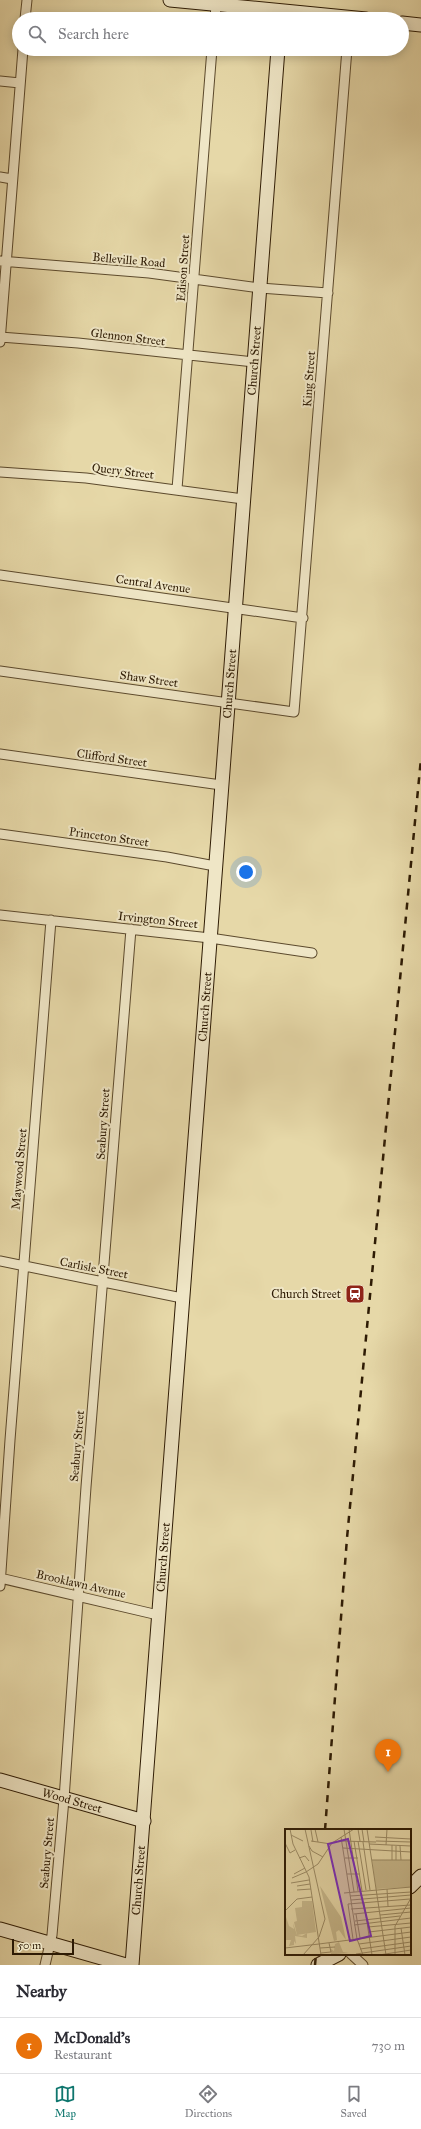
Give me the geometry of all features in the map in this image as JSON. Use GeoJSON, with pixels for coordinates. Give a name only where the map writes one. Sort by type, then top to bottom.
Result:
{"type":"FeatureCollection","features":[{"type":"Feature","properties":{"kind":"main road"},"geometry":{"type":"LineString","coordinates":[[170,0],[298,12]]}},
{"type":"Feature","properties":{"kind":"main road"},"geometry":{"type":"LineString","coordinates":[[409,24],[421,25]]}},
{"type":"Feature","properties":{"kind":"main road","name":"Church Street"},"geometry":{"type":"LineString","coordinates":[[132,1965],[234,608],[277,56]]}},
{"type":"Feature","properties":{"kind":"main road","name":"Wood Street"},"geometry":{"type":"LineString","coordinates":[[0,1780],[144,1821]]}},
{"type":"Feature","properties":{"kind":"main road"},"geometry":{"type":"LineString","coordinates":[[411,1886],[421,1876]]}},
{"type":"Feature","properties":{"kind":"main road"},"geometry":{"type":"LineString","coordinates":[[0,1929],[126,1965]]}},
{"type":"Feature","properties":{"kind":"main road"},"geometry":{"type":"LineString","coordinates":[[318,1965],[337,1955]]}},
{"type":"Feature","properties":{"kind":"street"},"geometry":{"type":"LineString","coordinates":[[26,12],[27,0]]}},
{"type":"Feature","properties":{"kind":"street"},"geometry":{"type":"LineString","coordinates":[[216,5],[216,12]]}},
{"type":"Feature","properties":{"kind":"street"},"geometry":{"type":"LineString","coordinates":[[0,342],[3,261],[22,56]]}},
{"type":"Feature","properties":{"kind":"street","name":"Edison Street"},"geometry":{"type":"LineString","coordinates":[[177,489],[211,56]]}},
{"type":"Feature","properties":{"kind":"street","name":"King Street"},"geometry":{"type":"LineString","coordinates":[[294,712],[346,56]]}},
{"type":"Feature","properties":{"kind":"street"},"geometry":{"type":"LineString","coordinates":[[0,81],[20,83]]}},
{"type":"Feature","properties":{"kind":"street"},"geometry":{"type":"LineString","coordinates":[[0,177],[12,178]]}},
{"type":"Feature","properties":{"kind":"street","name":"Belleville Road"},"geometry":{"type":"LineString","coordinates":[[3,261],[149,273],[260,288],[328,293]]}},
{"type":"Feature","properties":{"kind":"street","name":"Glennon Street"},"geometry":{"type":"LineString","coordinates":[[0,338],[78,343],[254,362]]}},
{"type":"Feature","properties":{"kind":"street","name":"Query Street"},"geometry":{"type":"LineString","coordinates":[[0,472],[86,478],[243,499]]}},
{"type":"Feature","properties":{"kind":"street","name":"Central Avenue"},"geometry":{"type":"LineString","coordinates":[[0,575],[302,618]]}},
{"type":"Feature","properties":{"kind":"street","name":"Shaw Street"},"geometry":{"type":"LineString","coordinates":[[0,670],[294,712]]}},
{"type":"Feature","properties":{"kind":"street","name":"Clifford Street"},"geometry":{"type":"LineString","coordinates":[[0,754],[221,786]]}},
{"type":"Feature","properties":{"kind":"street","name":"Princeton Street"},"geometry":{"type":"LineString","coordinates":[[0,834],[167,857],[215,866]]}},
{"type":"Feature","properties":{"kind":"street","name":"Irvington Street"},"geometry":{"type":"LineString","coordinates":[[0,915],[210,938],[312,953]]}},
{"type":"Feature","properties":{"kind":"street","name":"Maywood Street"},"geometry":{"type":"LineString","coordinates":[[0,1580],[51,920]]}},
{"type":"Feature","properties":{"kind":"street","name":"Seabury Street"},"geometry":{"type":"LineString","coordinates":[[45,1965],[52,1935],[64,1798],[131,929]]}},
{"type":"Feature","properties":{"kind":"street","name":"Carlisle Street"},"geometry":{"type":"LineString","coordinates":[[0,1261],[182,1298]]}},
{"type":"Feature","properties":{"kind":"street","name":"Brooklawn Avenue"},"geometry":{"type":"LineString","coordinates":[[0,1580],[158,1614]]}},
{"type":"Feature","properties":{"kind":"street"},"geometry":{"type":"LineString","coordinates":[[352,1955],[363,1965]]}},
{"type":"Feature","properties":{"kind":"railway"},"geometry":{"type":"LineString","coordinates":[[325,1829],[347,1538],[421,758]]}},
{"type":"Feature","properties":{"kind":"railway"},"geometry":{"type":"LineString","coordinates":[[315,1965],[316,1955]]}},
{"type":"Feature","properties":{"kind":"place","name":"Church Street"},"geometry":{"type":"Point","coordinates":[355,1294]}},
{"type":"Feature","properties":{"kind":"place","name":"McDonald's"},"geometry":{"type":"Point","coordinates":[388,1772]}}]}
